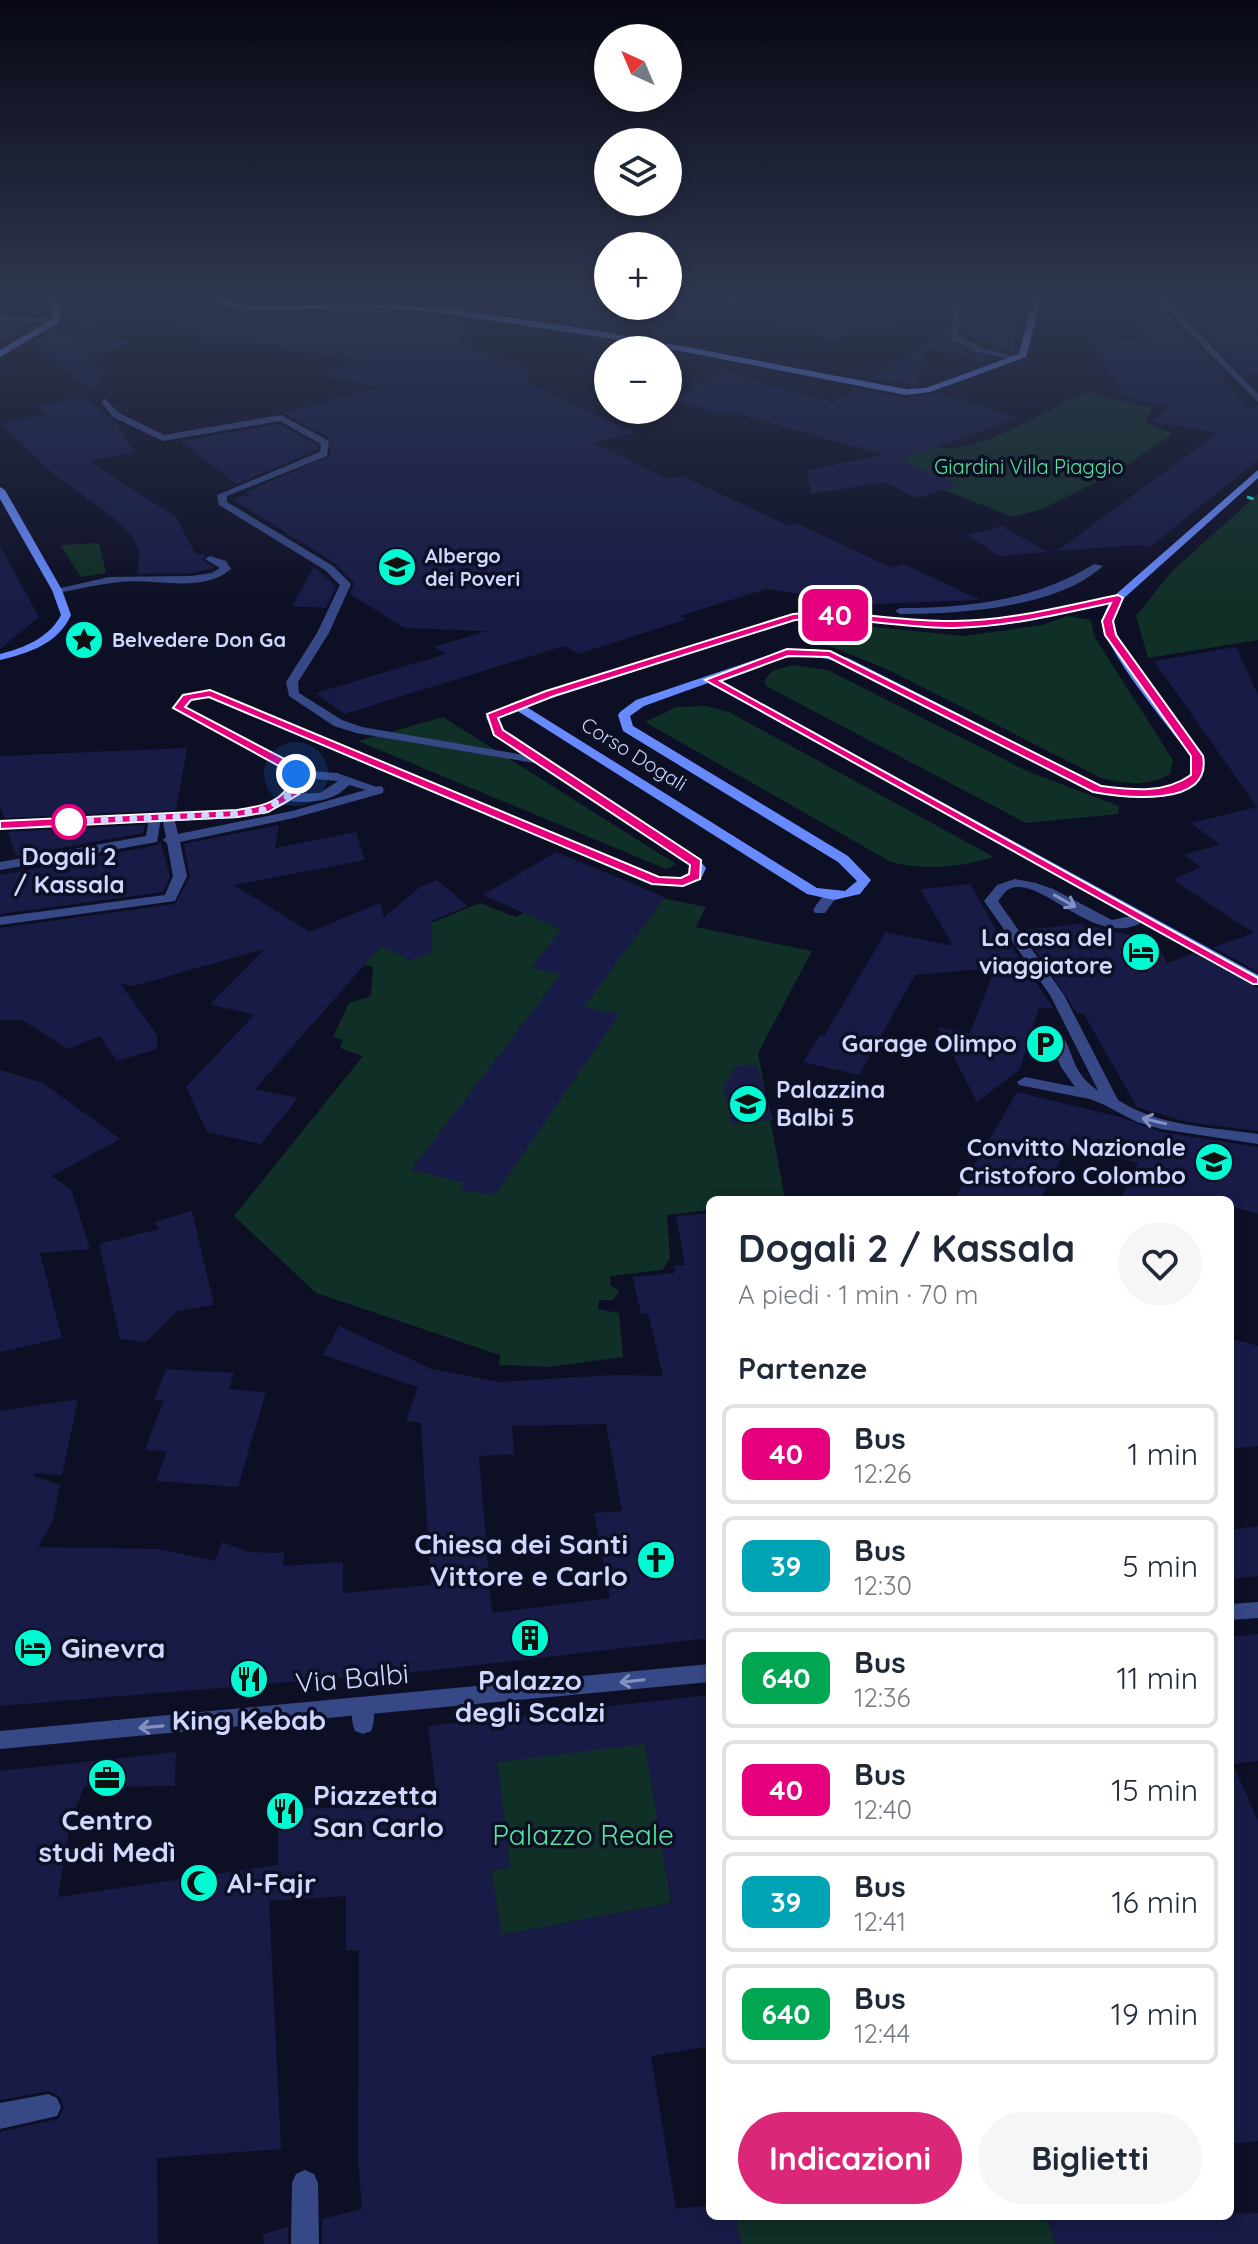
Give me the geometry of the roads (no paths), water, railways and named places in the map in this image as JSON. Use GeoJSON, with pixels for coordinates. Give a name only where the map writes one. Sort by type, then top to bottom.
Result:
{"type":"FeatureCollection","features":[{"type":"Feature","properties":{"kind":"street"},"geometry":{"type":"LineString","coordinates":[[105,402],[116,415],[163,438],[281,418],[326,443],[324,454],[222,495],[222,503],[329,568],[346,584],[323,633],[292,682],[293,694],[338,723],[360,730],[542,762]]}},
{"type":"Feature","properties":{"kind":"street"},"geometry":{"type":"LineString","coordinates":[[711,680],[787,652],[830,654],[1098,789],[1138,795],[1181,788],[1197,777],[1200,770],[1197,756],[1110,635],[1108,621],[1118,598],[1258,473]]}},
{"type":"Feature","properties":{"kind":"street"},"geometry":{"type":"LineString","coordinates":[[0,490],[65,609],[60,627],[35,645],[0,657]]}},
{"type":"Feature","properties":{"kind":"street"},"geometry":{"type":"LineString","coordinates":[[57,590],[125,578],[217,576],[226,569],[222,563],[210,559]]}},
{"type":"Feature","properties":{"kind":"street"},"geometry":{"type":"LineString","coordinates":[[864,616],[881,610],[956,609],[1015,598],[1075,581],[1098,566]]}},
{"type":"Feature","properties":{"kind":"street"},"geometry":{"type":"LineString","coordinates":[[170,840],[294,814],[379,790],[346,780],[296,774],[281,759],[185,713],[179,704],[202,694],[223,696],[657,881],[683,882],[696,876],[699,868],[692,860],[498,732],[491,721],[496,713],[774,621],[825,614],[953,625],[1012,620],[1118,598]]}},
{"type":"Feature","properties":{"kind":"street"},"geometry":{"type":"LineString","coordinates":[[711,680],[1258,981]]}},
{"type":"Feature","properties":{"kind":"street","name":"Corso Dogali"},"geometry":{"type":"LineString","coordinates":[[517,705],[812,891],[831,895],[858,889],[864,880],[861,874],[843,859],[627,728],[623,721],[624,715],[640,703],[711,680]]}},
{"type":"Feature","properties":{"kind":"street"},"geometry":{"type":"LineString","coordinates":[[0,825],[264,810],[294,792],[296,774]]}},
{"type":"Feature","properties":{"kind":"street"},"geometry":{"type":"LineString","coordinates":[[288,797],[311,798],[331,794],[340,790],[346,780]]}},
{"type":"Feature","properties":{"kind":"street"},"geometry":{"type":"LineString","coordinates":[[0,921],[170,898],[180,876],[162,817]]}},
{"type":"Feature","properties":{"kind":"street"},"geometry":{"type":"LineString","coordinates":[[0,866],[152,839],[162,817]]}},
{"type":"Feature","properties":{"kind":"street"},"geometry":{"type":"LineString","coordinates":[[1112,1103],[1057,995],[991,901],[1006,887],[1030,884],[1107,924],[1141,918]]}},
{"type":"Feature","properties":{"kind":"street"},"geometry":{"type":"LineString","coordinates":[[820,910],[831,895]]}},
{"type":"Feature","properties":{"kind":"street"},"geometry":{"type":"LineString","coordinates":[[1054,1033],[1069,1074],[1091,1096]]}},
{"type":"Feature","properties":{"kind":"street"},"geometry":{"type":"LineString","coordinates":[[1025,1082],[1091,1096],[1151,1121],[1258,1139]]}},
{"type":"Feature","properties":{"kind":"street"},"geometry":{"type":"LineString","coordinates":[[1234,1612],[1258,1610]]}},
{"type":"Feature","properties":{"kind":"street","name":"Via Balbi"},"geometry":{"type":"LineString","coordinates":[[0,1740],[363,1716],[706,1673]]}},
{"type":"Feature","properties":{"kind":"street"},"geometry":{"type":"LineString","coordinates":[[0,2116],[48,2107]]}},
{"type":"Feature","properties":{"kind":"street"},"geometry":{"type":"LineString","coordinates":[[305,2183],[305,2244]]}},
{"type":"Feature","properties":{"kind":"railway"},"geometry":{"type":"LineString","coordinates":[[1247,497],[1258,500]]}},
{"type":"Feature","properties":{"kind":"place","name":"Albergo dei Poveri"},"geometry":{"type":"Point","coordinates":[397,567]}},
{"type":"Feature","properties":{"kind":"place","name":"Belvedere Don Ga"},"geometry":{"type":"Point","coordinates":[84,640]}},
{"type":"Feature","properties":{"kind":"place","name":"Dogali 2 / Kassala"},"geometry":{"type":"Point","coordinates":[69,822]}},
{"type":"Feature","properties":{"kind":"place","name":"La casa del viaggiatore"},"geometry":{"type":"Point","coordinates":[1141,952]}},
{"type":"Feature","properties":{"kind":"place","name":"Garage Olimpo"},"geometry":{"type":"Point","coordinates":[1045,1044]}},
{"type":"Feature","properties":{"kind":"place","name":"Palazzina Balbi 5"},"geometry":{"type":"Point","coordinates":[748,1104]}},
{"type":"Feature","properties":{"kind":"place","name":"Convitto Nazionale Cristoforo Colombo"},"geometry":{"type":"Point","coordinates":[1214,1162]}},
{"type":"Feature","properties":{"kind":"place","name":"Chiesa dei Santi Vittore e Carlo"},"geometry":{"type":"Point","coordinates":[656,1560]}},
{"type":"Feature","properties":{"kind":"place","name":"Palazzo degli Scalzi"},"geometry":{"type":"Point","coordinates":[530,1638]}},
{"type":"Feature","properties":{"kind":"place","name":"Ginevra"},"geometry":{"type":"Point","coordinates":[33,1648]}},
{"type":"Feature","properties":{"kind":"place","name":"King Kebab"},"geometry":{"type":"Point","coordinates":[249,1679]}},
{"type":"Feature","properties":{"kind":"place","name":"Centro studi Medì"},"geometry":{"type":"Point","coordinates":[107,1778]}},
{"type":"Feature","properties":{"kind":"place","name":"Piazzetta San Carlo"},"geometry":{"type":"Point","coordinates":[285,1811]}},
{"type":"Feature","properties":{"kind":"place","name":"Al-Fajr"},"geometry":{"type":"Point","coordinates":[199,1883]}},
{"type":"Feature","properties":{"kind":"park label","name":"Giardini Villa Piaggio"},"geometry":{"type":"Point","coordinates":[1029,467]}},
{"type":"Feature","properties":{"kind":"park label","name":"Palazzo Reale"},"geometry":{"type":"Point","coordinates":[583,1835]}}]}
